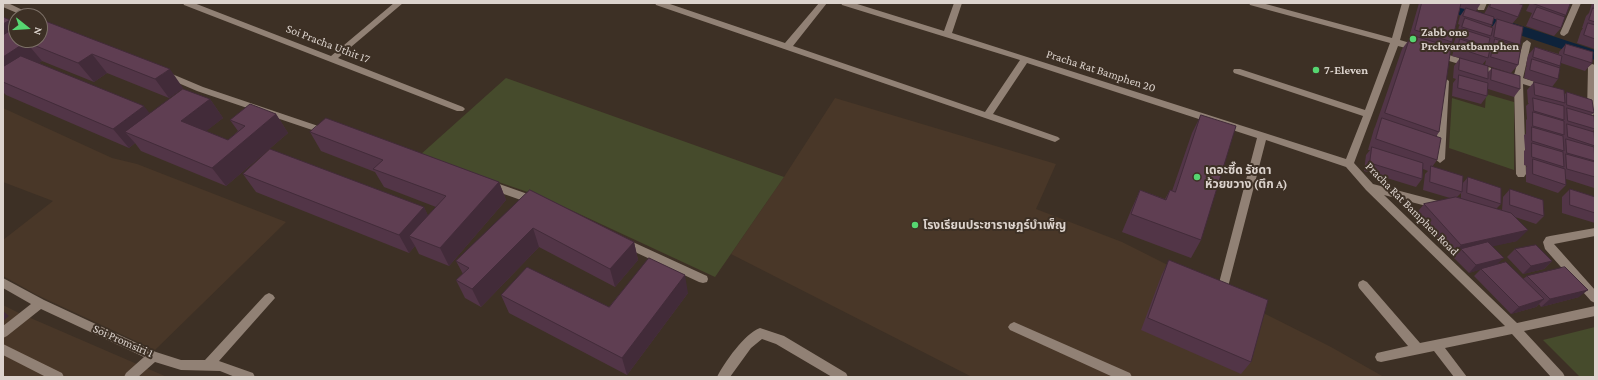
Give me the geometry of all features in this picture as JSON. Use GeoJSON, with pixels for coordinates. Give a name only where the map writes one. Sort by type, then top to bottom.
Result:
{"type":"FeatureCollection","features":[{"type":"Feature","properties":{"kind":"street","name":"Soi Pracha Uthit 17"},"geometry":{"type":"LineString","coordinates":[[186,3],[333,58],[460,108]]}},
{"type":"Feature","properties":{"kind":"street"},"geometry":{"type":"LineString","coordinates":[[333,58],[399,3]]}},
{"type":"Feature","properties":{"kind":"street"},"geometry":{"type":"LineString","coordinates":[[659,3],[1055,139]]}},
{"type":"Feature","properties":{"kind":"street"},"geometry":{"type":"LineString","coordinates":[[787,47],[823,3]]}},
{"type":"Feature","properties":{"kind":"street","name":"Pracha Rat Bamphen 20"},"geometry":{"type":"LineString","coordinates":[[845,3],[1025,59],[1349,164]]}},
{"type":"Feature","properties":{"kind":"street"},"geometry":{"type":"LineString","coordinates":[[947,35],[958,3]]}},
{"type":"Feature","properties":{"kind":"street"},"geometry":{"type":"LineString","coordinates":[[1253,3],[1394,42],[1447,61],[1518,79],[1554,91]]}},
{"type":"Feature","properties":{"kind":"street","name":"Pracha Rat Bamphen Road"},"geometry":{"type":"LineString","coordinates":[[1406,3],[1394,42],[1349,164],[1369,186],[1502,315],[1559,377]]}},
{"type":"Feature","properties":{"kind":"street"},"geometry":{"type":"LineString","coordinates":[[1564,33],[1576,3]]}},
{"type":"Feature","properties":{"kind":"street"},"geometry":{"type":"LineString","coordinates":[[3,4],[12,8]]}},
{"type":"Feature","properties":{"kind":"street"},"geometry":{"type":"LineString","coordinates":[[1521,174],[1518,79],[1527,43]]}},
{"type":"Feature","properties":{"kind":"street"},"geometry":{"type":"LineString","coordinates":[[987,116],[1025,59]]}},
{"type":"Feature","properties":{"kind":"street"},"geometry":{"type":"LineString","coordinates":[[1440,159],[1447,61]]}},
{"type":"Feature","properties":{"kind":"street"},"geometry":{"type":"LineString","coordinates":[[1592,67],[1590,102],[1593,125]]}},
{"type":"Feature","properties":{"kind":"street"},"geometry":{"type":"LineString","coordinates":[[156,70],[200,89],[337,135]]}},
{"type":"Feature","properties":{"kind":"street"},"geometry":{"type":"LineString","coordinates":[[1237,71],[1368,114]]}},
{"type":"Feature","properties":{"kind":"street"},"geometry":{"type":"LineString","coordinates":[[1224,283],[1262,136]]}},
{"type":"Feature","properties":{"kind":"street"},"geometry":{"type":"LineString","coordinates":[[479,181],[524,196],[546,206]]}},
{"type":"Feature","properties":{"kind":"street"},"geometry":{"type":"LineString","coordinates":[[1369,186],[1452,208]]}},
{"type":"Feature","properties":{"kind":"street"},"geometry":{"type":"LineString","coordinates":[[1595,232],[1550,240],[1548,242],[1549,246],[1595,298]]}},
{"type":"Feature","properties":{"kind":"street"},"geometry":{"type":"LineString","coordinates":[[618,240],[703,279]]}},
{"type":"Feature","properties":{"kind":"street","name":"Soi Promsiri 1"},"geometry":{"type":"LineString","coordinates":[[3,283],[40,303],[153,356],[181,365],[220,366],[249,377]]}},
{"type":"Feature","properties":{"kind":"street"},"geometry":{"type":"LineString","coordinates":[[1363,285],[1418,349]]}},
{"type":"Feature","properties":{"kind":"street"},"geometry":{"type":"LineString","coordinates":[[207,366],[269,298]]}},
{"type":"Feature","properties":{"kind":"street"},"geometry":{"type":"LineString","coordinates":[[3,333],[40,303]]}},
{"type":"Feature","properties":{"kind":"street"},"geometry":{"type":"LineString","coordinates":[[1381,357],[1595,311]]}},
{"type":"Feature","properties":{"kind":"street"},"geometry":{"type":"LineString","coordinates":[[1014,327],[1126,377]]}},
{"type":"Feature","properties":{"kind":"street"},"geometry":{"type":"LineString","coordinates":[[723,377],[747,344],[760,333],[780,340],[842,377]]}},
{"type":"Feature","properties":{"kind":"street"},"geometry":{"type":"LineString","coordinates":[[3,349],[58,377]]}},
{"type":"Feature","properties":{"kind":"street"},"geometry":{"type":"LineString","coordinates":[[1440,352],[1461,377]]}},
{"type":"Feature","properties":{"kind":"street"},"geometry":{"type":"LineString","coordinates":[[130,377],[153,356]]}},
{"type":"Feature","properties":{"kind":"shaded area","name":"โรงเรียนประชาราษฎร์บำเพ็ญ"},"geometry":{"type":"Polygon","coordinates":[[[835,98],[1056,164],[1036,209],[1122,242],[1331,347],[1384,377],[972,377],[731,254],[784,177],[835,98]]]}},
{"type":"Feature","properties":{"kind":"shaded area"},"geometry":{"type":"Polygon","coordinates":[[[3,108],[112,158],[137,164],[286,222],[155,350],[37,295],[3,276],[3,240],[53,201],[3,182],[3,108]]]}},
{"type":"Feature","properties":{"kind":"shaded area"},"geometry":{"type":"Polygon","coordinates":[[[3,305],[19,313],[167,377],[3,377],[3,305]]]}},
{"type":"Feature","properties":{"kind":"green space"},"geometry":{"type":"Polygon","coordinates":[[[506,78],[784,177],[715,277],[545,198],[420,155],[506,78]]]}},
{"type":"Feature","properties":{"kind":"green space"},"geometry":{"type":"Polygon","coordinates":[[[1486,94],[1514,102],[1514,170],[1449,148],[1452,98],[1485,108],[1486,94]]]}},
{"type":"Feature","properties":{"kind":"green space"},"geometry":{"type":"Polygon","coordinates":[[[1595,327],[1595,377],[1580,377],[1543,340],[1595,327]]]}},
{"type":"Feature","properties":{"kind":"building"},"geometry":{"type":"Polygon","coordinates":[[[1422,3],[1461,3],[1452,42],[1415,30],[1422,3]]]}},
{"type":"Feature","properties":{"kind":"building"},"geometry":{"type":"Polygon","coordinates":[[[1491,3],[1517,3],[1523,5],[1518,17],[1490,7],[1491,3]]]}},
{"type":"Feature","properties":{"kind":"building"},"geometry":{"type":"Polygon","coordinates":[[[1532,3],[1568,3],[1570,4],[1566,15],[1532,3]]]}},
{"type":"Feature","properties":{"kind":"building"},"geometry":{"type":"Polygon","coordinates":[[[1537,7],[1565,17],[1561,28],[1532,18],[1537,7]]]}},
{"type":"Feature","properties":{"kind":"building"},"geometry":{"type":"Polygon","coordinates":[[[1466,8],[1494,17],[1492,25],[1463,16],[1466,8]]]}},
{"type":"Feature","properties":{"kind":"building"},"geometry":{"type":"Polygon","coordinates":[[[1593,8],[1595,9],[1595,22],[1589,20],[1593,8]]]}},
{"type":"Feature","properties":{"kind":"building"},"geometry":{"type":"Polygon","coordinates":[[[3,17],[8,19],[8,21],[3,24],[3,17]]]}},
{"type":"Feature","properties":{"kind":"building"},"geometry":{"type":"Polygon","coordinates":[[[1465,18],[1493,28],[1491,36],[1462,27],[1465,18]]]}},
{"type":"Feature","properties":{"kind":"building"},"geometry":{"type":"Polygon","coordinates":[[[1497,19],[1523,27],[1520,45],[1494,37],[1497,19]]]}},
{"type":"Feature","properties":{"kind":"building"},"geometry":{"type":"Polygon","coordinates":[[[48,22],[170,69],[155,79],[92,54],[78,63],[41,48],[48,48],[48,22]]]}},
{"type":"Feature","properties":{"kind":"building"},"geometry":{"type":"Polygon","coordinates":[[[1588,23],[1595,25],[1595,39],[1584,35],[1588,23]]]}},
{"type":"Feature","properties":{"kind":"building"},"geometry":{"type":"Polygon","coordinates":[[[1462,29],[1490,38],[1488,47],[1459,37],[1462,29]]]}},
{"type":"Feature","properties":{"kind":"building"},"geometry":{"type":"Polygon","coordinates":[[[8,32],[8,48],[17,48],[3,57],[3,35],[8,32]]]}},
{"type":"Feature","properties":{"kind":"building"},"geometry":{"type":"Polygon","coordinates":[[[1411,35],[1451,47],[1439,132],[1385,113],[1411,35]]]}},
{"type":"Feature","properties":{"kind":"building"},"geometry":{"type":"Polygon","coordinates":[[[1460,39],[1490,49],[1488,58],[1458,48],[1460,39]]]}},
{"type":"Feature","properties":{"kind":"building"},"geometry":{"type":"Polygon","coordinates":[[[1495,39],[1521,47],[1518,65],[1491,57],[1495,39]]]}},
{"type":"Feature","properties":{"kind":"building"},"geometry":{"type":"Polygon","coordinates":[[[1566,44],[1593,52],[1592,63],[1564,54],[1566,44]]]}},
{"type":"Feature","properties":{"kind":"building"},"geometry":{"type":"Polygon","coordinates":[[[1535,47],[1562,56],[1560,66],[1533,57],[1535,47]]]}},
{"type":"Feature","properties":{"kind":"building"},"geometry":{"type":"Polygon","coordinates":[[[21,56],[144,106],[113,129],[3,82],[3,67],[21,56]]]}},
{"type":"Feature","properties":{"kind":"building"},"geometry":{"type":"Polygon","coordinates":[[[1460,58],[1488,66],[1488,79],[1459,70],[1460,58]]]}},
{"type":"Feature","properties":{"kind":"building"},"geometry":{"type":"Polygon","coordinates":[[[1532,59],[1560,68],[1558,79],[1530,70],[1532,59]]]}},
{"type":"Feature","properties":{"kind":"building"},"geometry":{"type":"Polygon","coordinates":[[[1492,68],[1520,76],[1520,89],[1491,80],[1492,68]]]}},
{"type":"Feature","properties":{"kind":"building"},"geometry":{"type":"Polygon","coordinates":[[[1459,75],[1488,83],[1487,96],[1458,88],[1459,75]]]}},
{"type":"Feature","properties":{"kind":"building"},"geometry":{"type":"Polygon","coordinates":[[[1534,82],[1564,90],[1565,103],[1535,95],[1534,82]]]}},
{"type":"Feature","properties":{"kind":"building"},"geometry":{"type":"Polygon","coordinates":[[[183,89],[210,99],[181,121],[228,140],[245,126],[230,120],[250,104],[276,114],[212,168],[125,132],[183,89]]]}},
{"type":"Feature","properties":{"kind":"building"},"geometry":{"type":"Polygon","coordinates":[[[1567,92],[1592,100],[1594,113],[1567,105],[1567,92]]]}},
{"type":"Feature","properties":{"kind":"building"},"geometry":{"type":"Polygon","coordinates":[[[1533,98],[1564,106],[1564,120],[1534,111],[1533,98]]]}},
{"type":"Feature","properties":{"kind":"building"},"geometry":{"type":"Polygon","coordinates":[[[1567,108],[1594,116],[1595,129],[1568,121],[1567,108]]]}},
{"type":"Feature","properties":{"kind":"building"},"geometry":{"type":"Polygon","coordinates":[[[1533,112],[1564,121],[1564,135],[1533,126],[1533,112]]]}},
{"type":"Feature","properties":{"kind":"building","name":"เดอะซี๊ด รัชดา ห้วยขวาง (ตึก A)"},"geometry":{"type":"Polygon","coordinates":[[[1201,115],[1236,126],[1201,240],[1131,214],[1140,190],[1166,200],[1170,190],[1175,192],[1201,115]]]}},
{"type":"Feature","properties":{"kind":"building"},"geometry":{"type":"Polygon","coordinates":[[[326,118],[499,182],[440,248],[409,236],[446,196],[373,169],[383,160],[310,132],[326,118]]]}},
{"type":"Feature","properties":{"kind":"building"},"geometry":{"type":"Polygon","coordinates":[[[1382,118],[1441,138],[1437,160],[1376,139],[1382,118]]]}},
{"type":"Feature","properties":{"kind":"building"},"geometry":{"type":"Polygon","coordinates":[[[1567,124],[1594,132],[1595,146],[1568,137],[1567,124]]]}},
{"type":"Feature","properties":{"kind":"building"},"geometry":{"type":"Polygon","coordinates":[[[1532,127],[1563,136],[1564,151],[1532,141],[1532,127]]]}},
{"type":"Feature","properties":{"kind":"building"},"geometry":{"type":"Polygon","coordinates":[[[1566,139],[1594,147],[1595,161],[1567,153],[1566,139]]]}},
{"type":"Feature","properties":{"kind":"building"},"geometry":{"type":"Polygon","coordinates":[[[1532,143],[1563,152],[1564,167],[1532,157],[1532,143]]]}},
{"type":"Feature","properties":{"kind":"building"},"geometry":{"type":"Polygon","coordinates":[[[1372,147],[1423,163],[1422,179],[1370,163],[1372,147]]]}},
{"type":"Feature","properties":{"kind":"building"},"geometry":{"type":"Polygon","coordinates":[[[270,149],[424,207],[399,235],[243,174],[270,149]]]}},
{"type":"Feature","properties":{"kind":"building"},"geometry":{"type":"Polygon","coordinates":[[[1566,154],[1595,162],[1595,177],[1567,169],[1566,154]]]}},
{"type":"Feature","properties":{"kind":"building"},"geometry":{"type":"Polygon","coordinates":[[[1533,159],[1565,169],[1566,185],[1533,174],[1533,159]]]}},
{"type":"Feature","properties":{"kind":"building"},"geometry":{"type":"Polygon","coordinates":[[[1431,166],[1463,176],[1462,192],[1430,182],[1431,166]]]}},
{"type":"Feature","properties":{"kind":"building"},"geometry":{"type":"Polygon","coordinates":[[[1468,177],[1501,188],[1501,204],[1467,193],[1468,177]]]}},
{"type":"Feature","properties":{"kind":"building"},"geometry":{"type":"Polygon","coordinates":[[[1510,189],[1543,200],[1544,216],[1510,205],[1510,189]]]}},
{"type":"Feature","properties":{"kind":"building"},"geometry":{"type":"Polygon","coordinates":[[[1570,189],[1595,197],[1595,213],[1570,205],[1570,189]]]}},
{"type":"Feature","properties":{"kind":"building"},"geometry":{"type":"Polygon","coordinates":[[[530,190],[634,242],[610,269],[533,228],[472,289],[456,280],[469,268],[456,261],[530,190]]]}},
{"type":"Feature","properties":{"kind":"building"},"geometry":{"type":"Polygon","coordinates":[[[1456,197],[1511,213],[1528,230],[1461,245],[1424,204],[1456,197]]]}},
{"type":"Feature","properties":{"kind":"building"},"geometry":{"type":"Polygon","coordinates":[[[1488,242],[1504,258],[1476,265],[1461,249],[1488,242]]]}},
{"type":"Feature","properties":{"kind":"building"},"geometry":{"type":"Polygon","coordinates":[[[1536,245],[1552,261],[1531,266],[1515,249],[1536,245]]]}},
{"type":"Feature","properties":{"kind":"building"},"geometry":{"type":"Polygon","coordinates":[[[649,258],[685,275],[622,358],[501,295],[527,267],[609,307],[649,258]]]}},
{"type":"Feature","properties":{"kind":"building"},"geometry":{"type":"Polygon","coordinates":[[[1169,260],[1268,300],[1251,362],[1148,318],[1169,260]]]}},
{"type":"Feature","properties":{"kind":"building"},"geometry":{"type":"Polygon","coordinates":[[[1506,262],[1544,299],[1519,307],[1481,269],[1506,262]]]}},
{"type":"Feature","properties":{"kind":"building"},"geometry":{"type":"Polygon","coordinates":[[[1565,267],[1588,290],[1550,299],[1527,276],[1565,267]]]}},
{"type":"Feature","properties":{"kind":"waterway"},"geometry":{"type":"LineString","coordinates":[[1437,3],[1595,55]]}},
{"type":"Feature","properties":{"kind":"place","name":"Zabb one Prchyaratbamphen"},"geometry":{"type":"Point","coordinates":[1413,39]}},
{"type":"Feature","properties":{"kind":"place","name":"7-Eleven"},"geometry":{"type":"Point","coordinates":[1316,70]}},
{"type":"Feature","properties":{"kind":"place","name":"เดอะซี๊ด รัชดา ห้วยขวาง (ตึก A)"},"geometry":{"type":"Point","coordinates":[1197,177]}},
{"type":"Feature","properties":{"kind":"place","name":"โรงเรียนประชาราษฎร์บำเพ็ญ"},"geometry":{"type":"Point","coordinates":[915,225]}}]}
